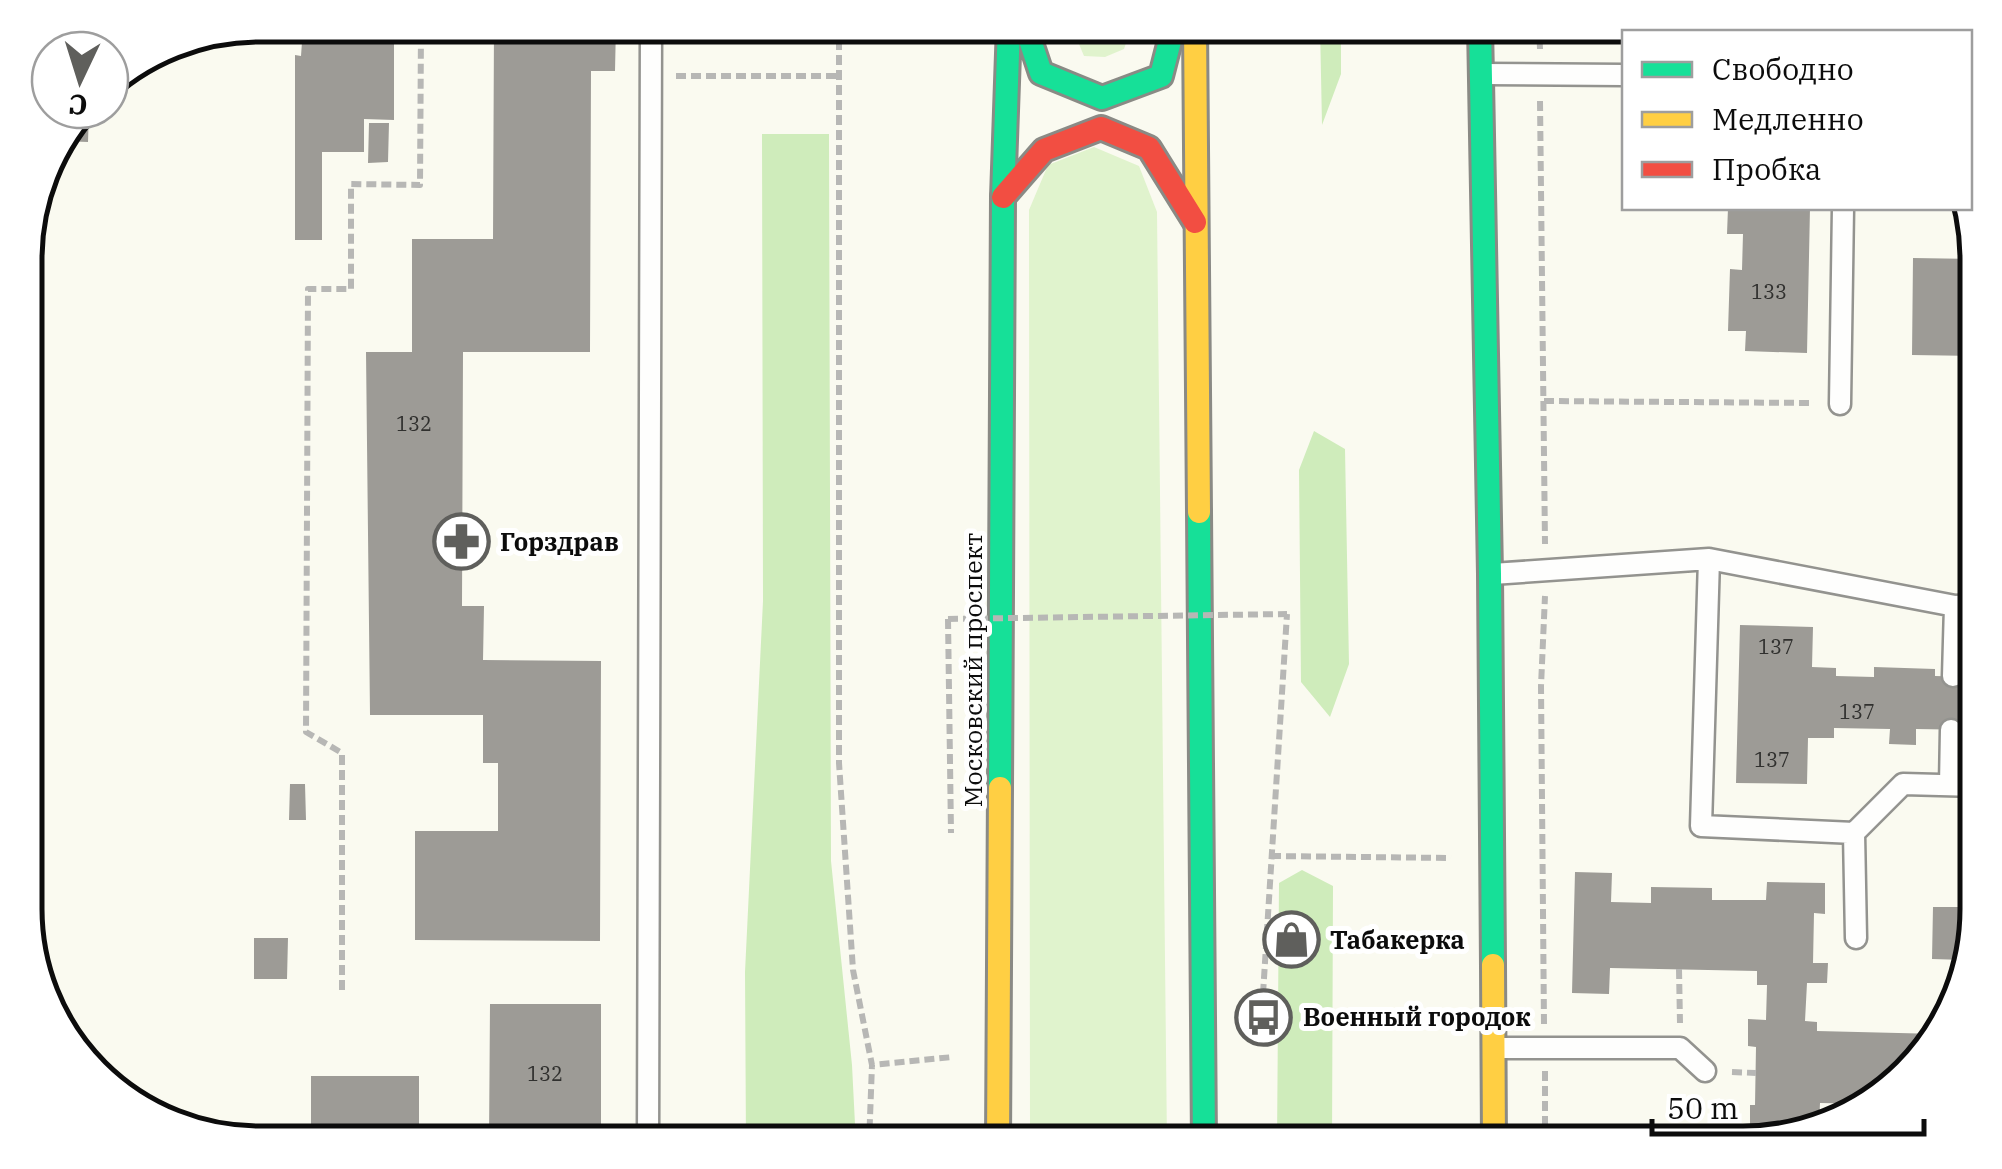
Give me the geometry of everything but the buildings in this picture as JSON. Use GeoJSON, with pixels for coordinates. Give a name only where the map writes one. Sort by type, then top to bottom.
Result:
{"type":"FeatureCollection","features":[{"type":"Feature","properties":{"kind":"main road","name":"Московский проспект"},"geometry":{"type":"LineString","coordinates":[[998,1126],[1003,197],[1008,42]]}},
{"type":"Feature","properties":{"kind":"main road"},"geometry":{"type":"LineString","coordinates":[[1031,42],[1041,73],[1102,98],[1161,76],[1170,42]]}},
{"type":"Feature","properties":{"kind":"main road"},"geometry":{"type":"LineString","coordinates":[[1194,42],[1204,1126]]}},
{"type":"Feature","properties":{"kind":"main road"},"geometry":{"type":"LineString","coordinates":[[1480,42],[1490,574],[1494,1126]]}},
{"type":"Feature","properties":{"kind":"main road"},"geometry":{"type":"LineString","coordinates":[[1003,197],[1044,150],[1101,128],[1150,148],[1196,222]]}},
{"type":"Feature","properties":{"kind":"lane"},"geometry":{"type":"LineString","coordinates":[[648,1126],[651,42]]}},
{"type":"Feature","properties":{"kind":"lane"},"geometry":{"type":"LineString","coordinates":[[1480,74],[1622,75]]}},
{"type":"Feature","properties":{"kind":"lane"},"geometry":{"type":"LineString","coordinates":[[1840,404],[1843,210]]}},
{"type":"Feature","properties":{"kind":"lane"},"geometry":{"type":"LineString","coordinates":[[1490,574],[1709,560],[1959,606]]}},
{"type":"Feature","properties":{"kind":"lane"},"geometry":{"type":"LineString","coordinates":[[1709,560],[1701,826],[1854,832],[1903,784],[1959,785]]}},
{"type":"Feature","properties":{"kind":"lane"},"geometry":{"type":"LineString","coordinates":[[1952,676],[1954,606]]}},
{"type":"Feature","properties":{"kind":"lane"},"geometry":{"type":"LineString","coordinates":[[1950,785],[1951,730]]}},
{"type":"Feature","properties":{"kind":"lane"},"geometry":{"type":"LineString","coordinates":[[1854,832],[1856,938]]}},
{"type":"Feature","properties":{"kind":"lane"},"geometry":{"type":"LineString","coordinates":[[1493,1048],[1680,1048],[1705,1071]]}},
{"type":"Feature","properties":{"kind":"path"},"geometry":{"type":"LineString","coordinates":[[342,990],[342,753],[306,732],[308,289],[350,289],[351,184],[420,185],[421,42]]}},
{"type":"Feature","properties":{"kind":"path"},"geometry":{"type":"LineString","coordinates":[[840,42],[839,763],[853,970],[872,1065],[870,1126]]}},
{"type":"Feature","properties":{"kind":"path"},"geometry":{"type":"LineString","coordinates":[[651,76],[840,76]]}},
{"type":"Feature","properties":{"kind":"path"},"geometry":{"type":"LineString","coordinates":[[1544,400],[1840,404]]}},
{"type":"Feature","properties":{"kind":"path"},"geometry":{"type":"LineString","coordinates":[[948,619],[1286,614],[1263,994]]}},
{"type":"Feature","properties":{"kind":"path"},"geometry":{"type":"LineString","coordinates":[[1271,856],[1542,858]]}},
{"type":"Feature","properties":{"kind":"path"},"geometry":{"type":"LineString","coordinates":[[1679,970],[1680,1048]]}},
{"type":"Feature","properties":{"kind":"path"},"geometry":{"type":"LineString","coordinates":[[872,1065],[953,1057]]}},
{"type":"Feature","properties":{"kind":"green space"},"geometry":{"type":"Polygon","coordinates":[[[1078,42],[1126,42],[1124,49],[1105,57],[1084,56],[1078,42]]]}},
{"type":"Feature","properties":{"kind":"green space"},"geometry":{"type":"Polygon","coordinates":[[[1320,42],[1341,42],[1341,74],[1322,125],[1320,42]]]}},
{"type":"Feature","properties":{"kind":"green space"},"geometry":{"type":"Polygon","coordinates":[[[762,134],[829,134],[831,861],[855,1126],[746,1126],[745,972],[763,601],[762,134]]]}},
{"type":"Feature","properties":{"kind":"green space"},"geometry":{"type":"Polygon","coordinates":[[[1094,147],[1139,166],[1157,212],[1167,1126],[1030,1126],[1029,210],[1048,165],[1094,147]]]}},
{"type":"Feature","properties":{"kind":"green space"},"geometry":{"type":"Polygon","coordinates":[[[1314,431],[1345,449],[1349,664],[1330,717],[1301,682],[1299,470],[1314,431]]]}},
{"type":"Feature","properties":{"kind":"green space"},"geometry":{"type":"Polygon","coordinates":[[[1302,870],[1333,886],[1332,1126],[1277,1126],[1279,883],[1302,870]]]}},
{"type":"Feature","properties":{"kind":"traffic: fast"},"geometry":{"type":"LineString","coordinates":[[1000,788],[1003,197],[1008,42]]}},
{"type":"Feature","properties":{"kind":"traffic: fast"},"geometry":{"type":"LineString","coordinates":[[1031,42],[1041,73],[1102,98],[1161,76],[1170,42]]}},
{"type":"Feature","properties":{"kind":"traffic: fast"},"geometry":{"type":"LineString","coordinates":[[1480,42],[1493,965]]}},
{"type":"Feature","properties":{"kind":"traffic: fast"},"geometry":{"type":"LineString","coordinates":[[1199,512],[1204,1126]]}},
{"type":"Feature","properties":{"kind":"traffic: slow"},"geometry":{"type":"LineString","coordinates":[[1195,42],[1199,512]]}},
{"type":"Feature","properties":{"kind":"traffic: slow"},"geometry":{"type":"LineString","coordinates":[[998,1126],[1000,788]]}},
{"type":"Feature","properties":{"kind":"traffic: slow"},"geometry":{"type":"LineString","coordinates":[[1493,965],[1494,1126]]}},
{"type":"Feature","properties":{"kind":"traffic: jam"},"geometry":{"type":"LineString","coordinates":[[1003,197],[1044,150],[1101,128],[1149,148],[1195,222]]}},
{"type":"Feature","properties":{"kind":"place","name":"Горздрав"},"geometry":{"type":"Point","coordinates":[461,542]}},
{"type":"Feature","properties":{"kind":"place","name":"Табакерка"},"geometry":{"type":"Point","coordinates":[1291,940]}},
{"type":"Feature","properties":{"kind":"place","name":"Военный городок"},"geometry":{"type":"Point","coordinates":[1264,1017]}}]}
